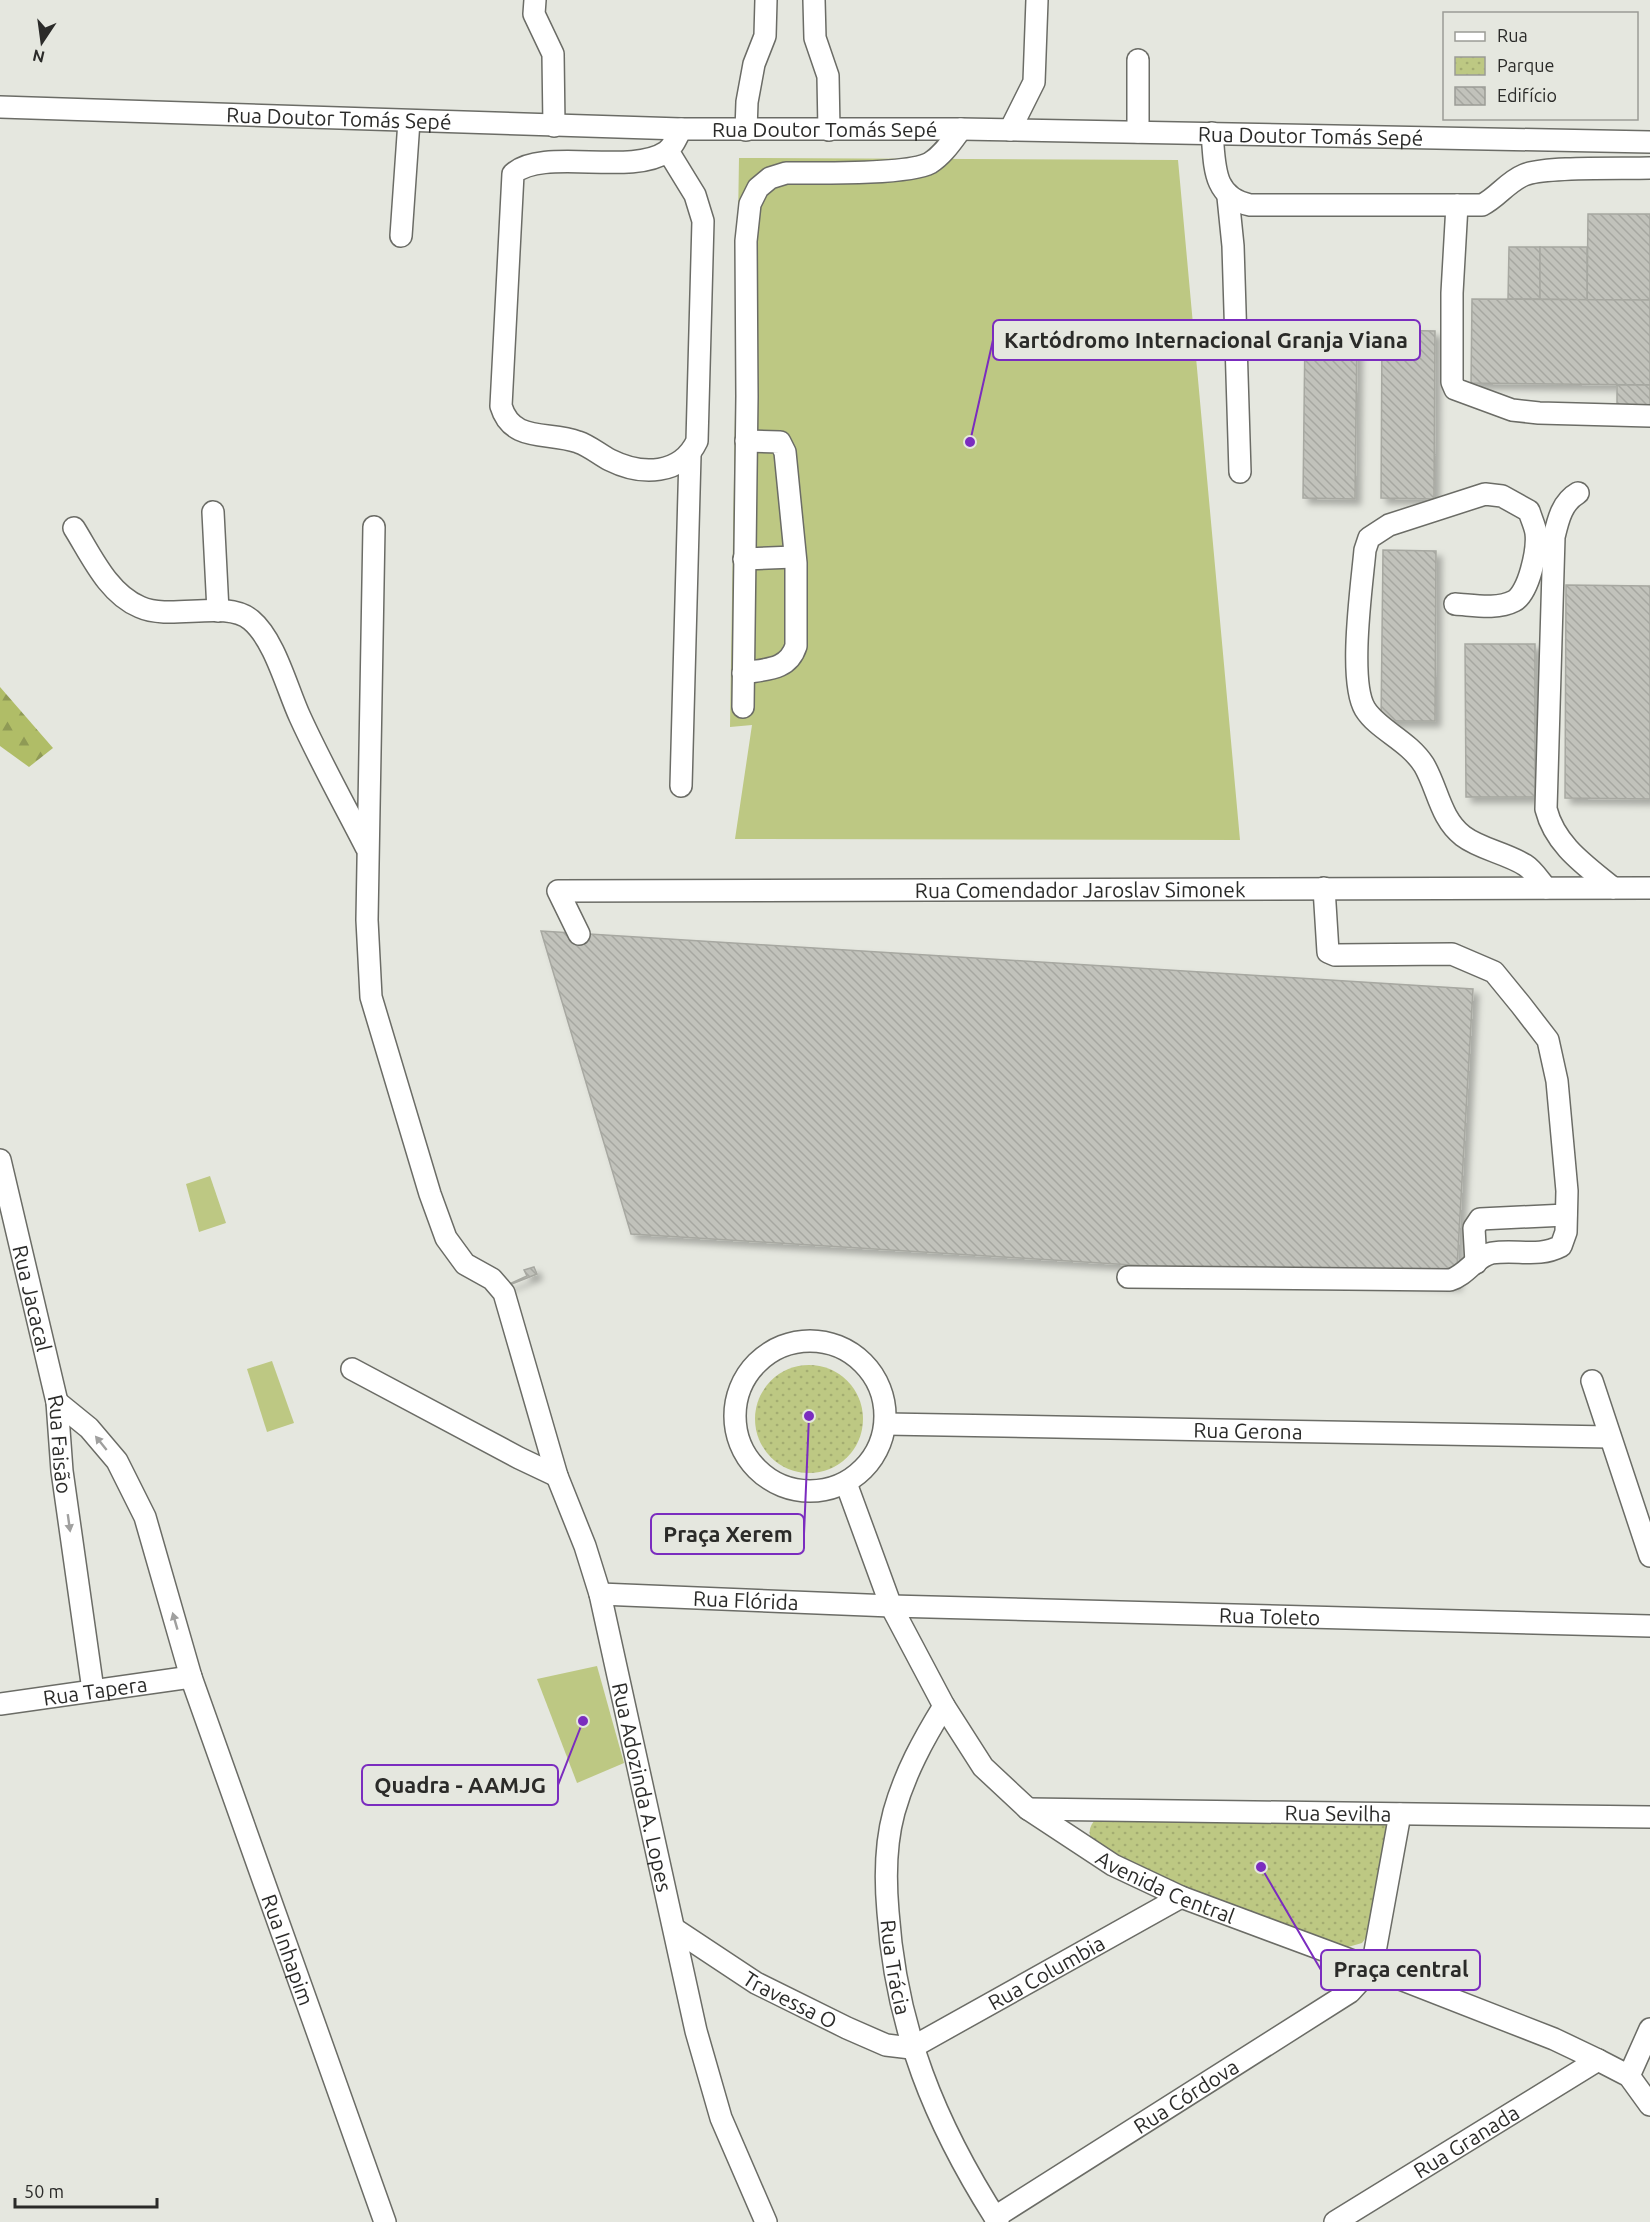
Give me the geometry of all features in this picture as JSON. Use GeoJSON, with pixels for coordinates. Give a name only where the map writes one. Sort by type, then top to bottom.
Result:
{"type":"FeatureCollection","features":[{"type":"Feature","properties":{"kind":"street"},"geometry":{"type":"LineString","coordinates":[[535,0],[534,15],[553,54],[554,126]]}},
{"type":"Feature","properties":{"kind":"street"},"geometry":{"type":"LineString","coordinates":[[746,130],[747,102],[754,64],[765,36],[766,0]]}},
{"type":"Feature","properties":{"kind":"street"},"geometry":{"type":"LineString","coordinates":[[814,0],[815,38],[828,76],[829,130]]}},
{"type":"Feature","properties":{"kind":"street"},"geometry":{"type":"LineString","coordinates":[[1010,130],[1034,82],[1037,0]]}},
{"type":"Feature","properties":{"kind":"street"},"geometry":{"type":"LineString","coordinates":[[1138,60],[1138,132]]}},
{"type":"Feature","properties":{"kind":"street","name":"Rua Doutor Tomás Sepé"},"geometry":{"type":"LineString","coordinates":[[0,107],[681,129],[962,129],[1650,142]]}},
{"type":"Feature","properties":{"kind":"street"},"geometry":{"type":"LineString","coordinates":[[401,236],[409,121]]}},
{"type":"Feature","properties":{"kind":"street"},"geometry":{"type":"LineString","coordinates":[[681,129],[668,151],[647,160],[529,166],[513,174],[501,406],[506,421],[514,428],[579,442],[613,461],[632,466],[670,469],[690,455]]}},
{"type":"Feature","properties":{"kind":"street"},"geometry":{"type":"LineString","coordinates":[[743,707],[746,241],[750,204],[758,188],[770,178],[786,174],[902,170],[928,164],[940,155],[962,129]]}},
{"type":"Feature","properties":{"kind":"street"},"geometry":{"type":"LineString","coordinates":[[1212,133],[1215,164],[1222,189],[1228,197],[1233,246],[1240,472]]}},
{"type":"Feature","properties":{"kind":"street"},"geometry":{"type":"LineString","coordinates":[[668,151],[695,195],[703,221],[697,441],[690,455],[681,786]]}},
{"type":"Feature","properties":{"kind":"street"},"geometry":{"type":"LineString","coordinates":[[1228,197],[1250,205],[1482,205],[1494,199],[1510,183],[1532,172],[1650,168]]}},
{"type":"Feature","properties":{"kind":"street"},"geometry":{"type":"LineString","coordinates":[[1457,205],[1452,303],[1452,382],[1455,389],[1512,410],[1539,413],[1650,416]]}},
{"type":"Feature","properties":{"kind":"street"},"geometry":{"type":"LineString","coordinates":[[742,673],[772,669],[792,657],[796,646],[794,557],[785,452],[780,442],[746,441]]}},
{"type":"Feature","properties":{"kind":"street"},"geometry":{"type":"LineString","coordinates":[[1578,493],[1568,499],[1557,521],[1554,537],[1546,809],[1551,829],[1582,863],[1613,888]]}},
{"type":"Feature","properties":{"kind":"street"},"geometry":{"type":"LineString","coordinates":[[1455,604],[1499,605],[1515,601],[1525,592],[1532,566],[1536,533],[1529,511],[1502,496],[1485,494],[1389,525],[1369,538],[1365,550],[1358,637],[1359,685],[1365,709],[1376,721],[1409,745],[1424,766],[1448,823],[1465,837],[1527,866],[1546,888]]}},
{"type":"Feature","properties":{"kind":"street"},"geometry":{"type":"LineString","coordinates":[[213,512],[218,611]]}},
{"type":"Feature","properties":{"kind":"street","name":"Rua Adozinda A. Lopes"},"geometry":{"type":"LineString","coordinates":[[374,527],[367,920],[371,997],[446,1238],[455,1253],[465,1263],[492,1279],[504,1293],[557,1476],[585,1546],[600,1594],[648,1821],[676,1930],[696,2031],[721,2118],[765,2222]]}},
{"type":"Feature","properties":{"kind":"street"},"geometry":{"type":"LineString","coordinates":[[74,528],[109,583],[139,607],[156,612],[218,611],[240,614],[250,619],[263,633],[299,717],[368,850]]}},
{"type":"Feature","properties":{"kind":"street"},"geometry":{"type":"LineString","coordinates":[[744,558],[794,557]]}},
{"type":"Feature","properties":{"kind":"street"},"geometry":{"type":"LineString","coordinates":[[1128,1277],[1450,1280],[1461,1277],[1483,1256],[1493,1253],[1547,1253],[1561,1246],[1566,1232],[1567,1191],[1557,1081],[1548,1040],[1494,972],[1452,954],[1335,955],[1328,952],[1324,888]]}},
{"type":"Feature","properties":{"kind":"street","name":"Rua Comendador Jaroslav Simonek"},"geometry":{"type":"LineString","coordinates":[[579,934],[558,891],[1650,888]]}},
{"type":"Feature","properties":{"kind":"street","name":"Rua Jacacal"},"geometry":{"type":"LineString","coordinates":[[0,1160],[21,1240],[57,1402]]}},
{"type":"Feature","properties":{"kind":"street"},"geometry":{"type":"LineString","coordinates":[[1476,1263],[1474,1228],[1480,1219],[1566,1215]]}},
{"type":"Feature","properties":{"kind":"street"},"geometry":{"type":"LineString","coordinates":[[811,1341],[836,1345],[858,1357],[875,1376],[884,1399],[886,1424],[880,1448],[871,1461],[846,1483],[823,1491],[798,1491],[774,1483],[754,1467],[740,1446],[734,1422],[736,1397],[747,1374],[764,1356],[786,1345],[811,1341]]}},
{"type":"Feature","properties":{"kind":"street"},"geometry":{"type":"LineString","coordinates":[[352,1369],[557,1476]]}},
{"type":"Feature","properties":{"kind":"street"},"geometry":{"type":"LineString","coordinates":[[1592,1381],[1650,1556]]}},
{"type":"Feature","properties":{"kind":"street","name":"Rua Faisão"},"geometry":{"type":"LineString","coordinates":[[57,1402],[89,1428],[117,1461],[132,1488],[145,1518],[191,1677]]}},
{"type":"Feature","properties":{"kind":"street","name":"Rua Faisão"},"geometry":{"type":"LineString","coordinates":[[57,1402],[62,1471],[93,1690]]}},
{"type":"Feature","properties":{"kind":"street","name":"Rua Gerona"},"geometry":{"type":"LineString","coordinates":[[886,1424],[1610,1437]]}},
{"type":"Feature","properties":{"kind":"street","name":"Avenida Central"},"geometry":{"type":"LineString","coordinates":[[846,1483],[891,1606],[944,1706],[983,1767],[1028,1809],[1113,1865],[1181,1897],[1554,2039],[1629,2076],[1650,2105]]}},
{"type":"Feature","properties":{"kind":"street","name":"Rua Flórida"},"geometry":{"type":"LineString","coordinates":[[600,1594],[891,1606]]}},
{"type":"Feature","properties":{"kind":"street","name":"Rua Toleto"},"geometry":{"type":"LineString","coordinates":[[891,1606],[1650,1626]]}},
{"type":"Feature","properties":{"kind":"street","name":"Rua Tapera"},"geometry":{"type":"LineString","coordinates":[[0,1704],[191,1677]]}},
{"type":"Feature","properties":{"kind":"street","name":"Rua Inhapim"},"geometry":{"type":"LineString","coordinates":[[191,1677],[385,2222]]}},
{"type":"Feature","properties":{"kind":"street","name":"Rua Trácia"},"geometry":{"type":"LineString","coordinates":[[944,1706],[916,1752],[905,1777],[888,1839],[885,1877],[890,1943],[902,2016],[911,2049],[951,2140],[996,2220]]}},
{"type":"Feature","properties":{"kind":"street","name":"Rua Sevilha"},"geometry":{"type":"LineString","coordinates":[[1028,1809],[1650,1816]]}},
{"type":"Feature","properties":{"kind":"street"},"geometry":{"type":"LineString","coordinates":[[1372,1968],[1400,1814]]}},
{"type":"Feature","properties":{"kind":"street","name":"Rua Columbia"},"geometry":{"type":"LineString","coordinates":[[911,2049],[1181,1897]]}},
{"type":"Feature","properties":{"kind":"street","name":"Travessa O"},"geometry":{"type":"LineString","coordinates":[[676,1930],[756,1983],[886,2045],[911,2049]]}},
{"type":"Feature","properties":{"kind":"street","name":"Rua Córdova"},"geometry":{"type":"LineString","coordinates":[[996,2220],[1350,1992],[1372,1968]]}},
{"type":"Feature","properties":{"kind":"street"},"geometry":{"type":"LineString","coordinates":[[1629,2076],[1650,2029]]}},
{"type":"Feature","properties":{"kind":"street","name":"Rua Granada"},"geometry":{"type":"LineString","coordinates":[[1335,2222],[1598,2060]]}},
{"type":"Feature","properties":{"kind":"green space"},"geometry":{"type":"Polygon","coordinates":[[[739,158],[1178,160],[1240,840],[735,839],[752,725],[730,727],[739,158]]]}},
{"type":"Feature","properties":{"kind":"green space"},"geometry":{"type":"Polygon","coordinates":[[[0,687],[53,748],[29,767],[0,746],[0,687]]]}},
{"type":"Feature","properties":{"kind":"green space"},"geometry":{"type":"Polygon","coordinates":[[[210,1176],[226,1223],[199,1232],[186,1184],[210,1176]]]}},
{"type":"Feature","properties":{"kind":"green space"},"geometry":{"type":"Polygon","coordinates":[[[272,1361],[294,1423],[267,1432],[247,1369],[272,1361]]]}},
{"type":"Feature","properties":{"kind":"green space"},"geometry":{"type":"Polygon","coordinates":[[[809,1365],[830,1369],[847,1381],[859,1398],[863,1419],[859,1440],[847,1457],[830,1469],[809,1473],[788,1469],[771,1457],[759,1440],[755,1419],[759,1398],[771,1381],[788,1369],[809,1365]]]}},
{"type":"Feature","properties":{"kind":"green space"},"geometry":{"type":"Polygon","coordinates":[[[597,1666],[624,1763],[577,1783],[537,1679],[597,1666]]]}},
{"type":"Feature","properties":{"kind":"green space"},"geometry":{"type":"Polygon","coordinates":[[[1097,1818],[1385,1824],[1388,1828],[1368,1935],[1362,1943],[1348,1947],[1179,1887],[1095,1845],[1090,1831],[1097,1818]]]}},
{"type":"Feature","properties":{"kind":"building"},"geometry":{"type":"Polygon","coordinates":[[[1588,214],[1650,214],[1650,300],[1587,300],[1588,214]]]}},
{"type":"Feature","properties":{"kind":"building"},"geometry":{"type":"Polygon","coordinates":[[[1509,247],[1540,247],[1540,299],[1508,299],[1509,247]]]}},
{"type":"Feature","properties":{"kind":"building"},"geometry":{"type":"Polygon","coordinates":[[[1540,247],[1587,247],[1587,300],[1540,299],[1540,247]]]}},
{"type":"Feature","properties":{"kind":"building"},"geometry":{"type":"Polygon","coordinates":[[[1472,299],[1650,300],[1650,385],[1471,383],[1472,299]]]}},
{"type":"Feature","properties":{"kind":"building"},"geometry":{"type":"Polygon","coordinates":[[[1305,330],[1357,331],[1355,499],[1303,498],[1305,330]]]}},
{"type":"Feature","properties":{"kind":"building"},"geometry":{"type":"Polygon","coordinates":[[[1382,330],[1435,331],[1434,499],[1381,498],[1382,330]]]}},
{"type":"Feature","properties":{"kind":"building"},"geometry":{"type":"Polygon","coordinates":[[[1617,385],[1650,385],[1650,407],[1617,407],[1617,385]]]}},
{"type":"Feature","properties":{"kind":"building"},"geometry":{"type":"Polygon","coordinates":[[[1383,550],[1436,551],[1435,721],[1381,721],[1383,550]]]}},
{"type":"Feature","properties":{"kind":"building"},"geometry":{"type":"Polygon","coordinates":[[[1566,585],[1650,586],[1650,799],[1565,798],[1566,585]]]}},
{"type":"Feature","properties":{"kind":"building"},"geometry":{"type":"Polygon","coordinates":[[[1465,644],[1535,644],[1535,797],[1466,797],[1465,644]]]}},
{"type":"Feature","properties":{"kind":"building"},"geometry":{"type":"Polygon","coordinates":[[[541,931],[1473,989],[1456,1285],[631,1234],[541,931]]]}},
{"type":"Feature","properties":{"kind":"building"},"geometry":{"type":"Polygon","coordinates":[[[534,1267],[537,1274],[494,1291],[527,1276],[524,1270],[534,1267]]]}},
{"type":"Feature","properties":{"kind":"place","name":"Kartódromo Internacional Granja Viana"},"geometry":{"type":"Point","coordinates":[970,442]}},
{"type":"Feature","properties":{"kind":"place","name":"Praça Xerem"},"geometry":{"type":"Point","coordinates":[809,1416]}},
{"type":"Feature","properties":{"kind":"place","name":"Quadra - AAMJG"},"geometry":{"type":"Point","coordinates":[583,1721]}},
{"type":"Feature","properties":{"kind":"place","name":"Praça central"},"geometry":{"type":"Point","coordinates":[1261,1867]}}]}
